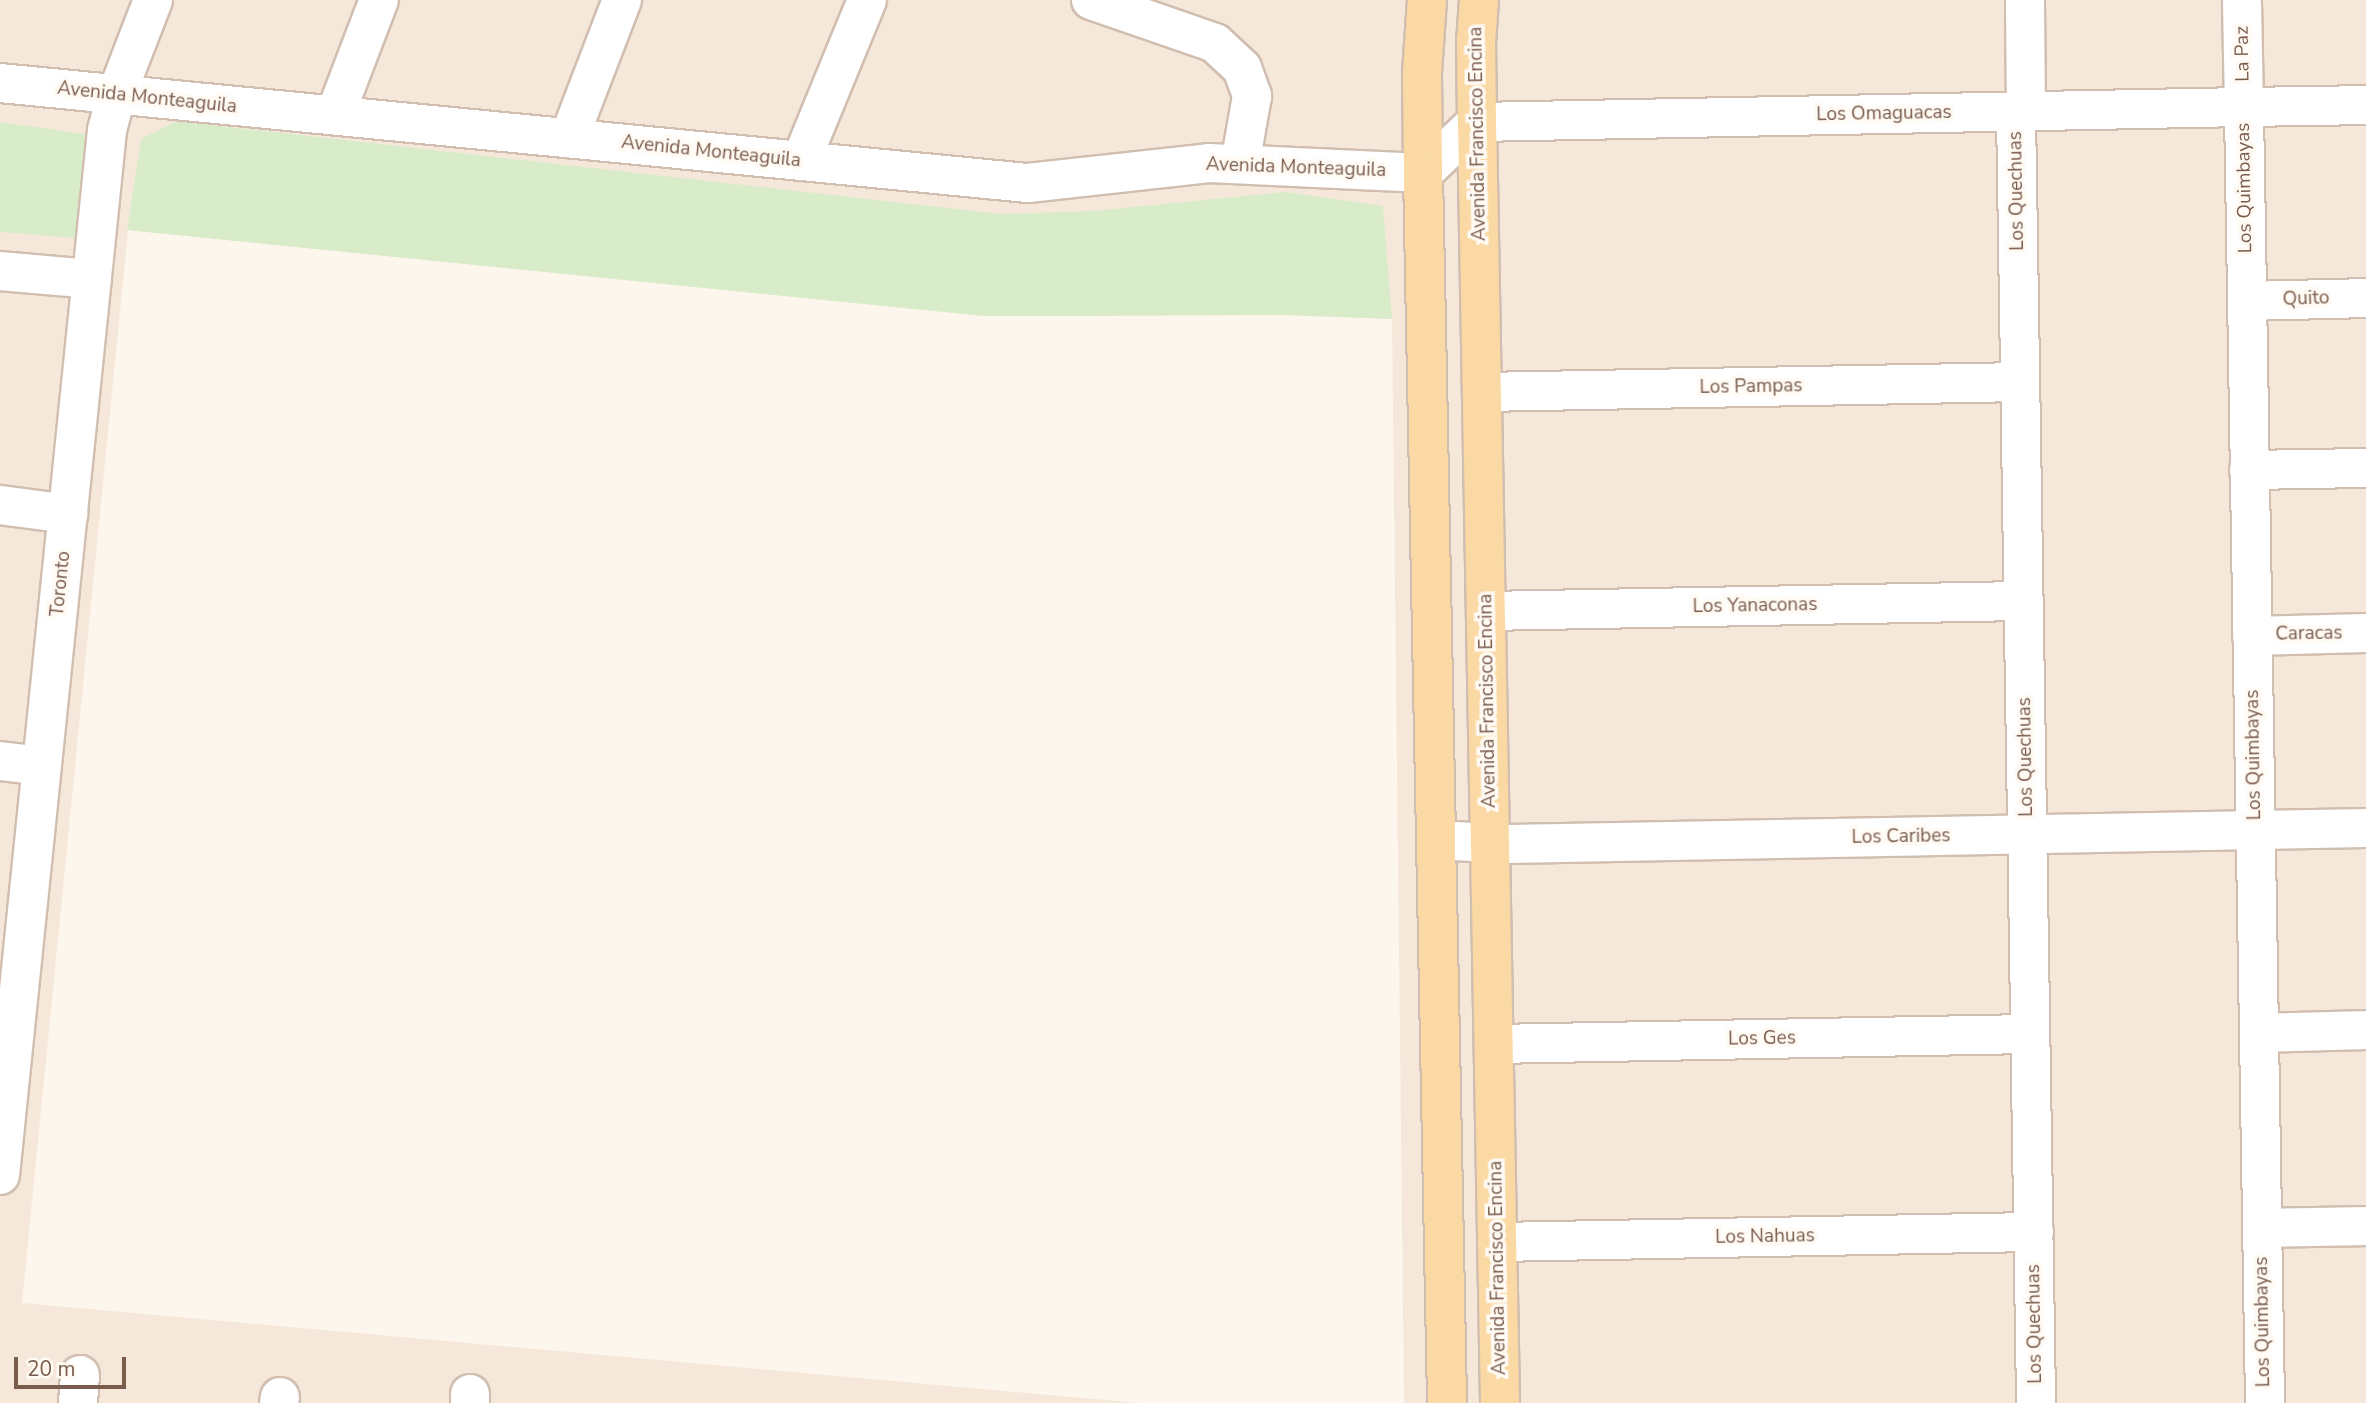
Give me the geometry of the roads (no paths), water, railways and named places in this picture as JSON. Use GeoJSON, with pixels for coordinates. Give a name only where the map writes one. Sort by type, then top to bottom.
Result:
{"type":"FeatureCollection","features":[{"type":"Feature","properties":{"kind":"main road"},"geometry":{"type":"LineString","coordinates":[[1427,0],[1422,74],[1423,173],[1447,1403]]}},
{"type":"Feature","properties":{"kind":"main road","name":"Avenida Francisco Encina"},"geometry":{"type":"LineString","coordinates":[[1479,0],[1476,39],[1477,122],[1500,1403]]}},
{"type":"Feature","properties":{"kind":"street","name":"Toronto"},"geometry":{"type":"LineString","coordinates":[[0,1175],[107,130],[116,96],[153,0]]}},
{"type":"Feature","properties":{"kind":"street"},"geometry":{"type":"LineString","coordinates":[[335,115],[379,0]]}},
{"type":"Feature","properties":{"kind":"street"},"geometry":{"type":"LineString","coordinates":[[569,138],[622,0]]}},
{"type":"Feature","properties":{"kind":"street"},"geometry":{"type":"LineString","coordinates":[[801,161],[867,0]]}},
{"type":"Feature","properties":{"kind":"street"},"geometry":{"type":"LineString","coordinates":[[1091,0],[1214,43],[1242,68],[1252,96],[1240,164]]}},
{"type":"Feature","properties":{"kind":"street","name":"Los Quechuas"},"geometry":{"type":"LineString","coordinates":[[2025,0],[2021,112],[2020,382],[2036,1403]]}},
{"type":"Feature","properties":{"kind":"street","name":"La Paz"},"geometry":{"type":"LineString","coordinates":[[2242,0],[2244,107]]}},
{"type":"Feature","properties":{"kind":"street","name":"Avenida Monteaguila"},"geometry":{"type":"LineString","coordinates":[[0,83],[1028,183],[1209,163],[1423,173]]}},
{"type":"Feature","properties":{"kind":"street","name":"Los Omaguacas"},"geometry":{"type":"LineString","coordinates":[[1477,122],[2366,105]]}},
{"type":"Feature","properties":{"kind":"street","name":"Los Quimbayas"},"geometry":{"type":"LineString","coordinates":[[2244,107],[2265,1403]]}},
{"type":"Feature","properties":{"kind":"street"},"geometry":{"type":"LineString","coordinates":[[1423,173],[1477,122]]}},
{"type":"Feature","properties":{"kind":"street"},"geometry":{"type":"LineString","coordinates":[[0,271],[92,279]]}},
{"type":"Feature","properties":{"kind":"street","name":"Quito"},"geometry":{"type":"LineString","coordinates":[[2247,301],[2366,298]]}},
{"type":"Feature","properties":{"kind":"street","name":"Los Pampas"},"geometry":{"type":"LineString","coordinates":[[1482,392],[2020,382]]}},
{"type":"Feature","properties":{"kind":"street"},"geometry":{"type":"LineString","coordinates":[[2249,470],[2366,468]]}},
{"type":"Feature","properties":{"kind":"street"},"geometry":{"type":"LineString","coordinates":[[0,505],[68,514]]}},
{"type":"Feature","properties":{"kind":"street","name":"Los Yanaconas"},"geometry":{"type":"LineString","coordinates":[[1486,611],[2023,601]]}},
{"type":"Feature","properties":{"kind":"street","name":"Caracas"},"geometry":{"type":"LineString","coordinates":[[2252,636],[2366,633]]}},
{"type":"Feature","properties":{"kind":"street"},"geometry":{"type":"LineString","coordinates":[[0,761],[42,766]]}},
{"type":"Feature","properties":{"kind":"street","name":"Los Caribes"},"geometry":{"type":"LineString","coordinates":[[1436,840],[1490,845],[2366,828]]}},
{"type":"Feature","properties":{"kind":"street"},"geometry":{"type":"LineString","coordinates":[[2259,1032],[2366,1030]]}},
{"type":"Feature","properties":{"kind":"street","name":"Los Ges"},"geometry":{"type":"LineString","coordinates":[[1494,1044],[2031,1034]]}},
{"type":"Feature","properties":{"kind":"street"},"geometry":{"type":"LineString","coordinates":[[2262,1228],[2366,1226]]}},
{"type":"Feature","properties":{"kind":"street","name":"Los Nahuas"},"geometry":{"type":"LineString","coordinates":[[1497,1242],[2034,1232]]}}]}
